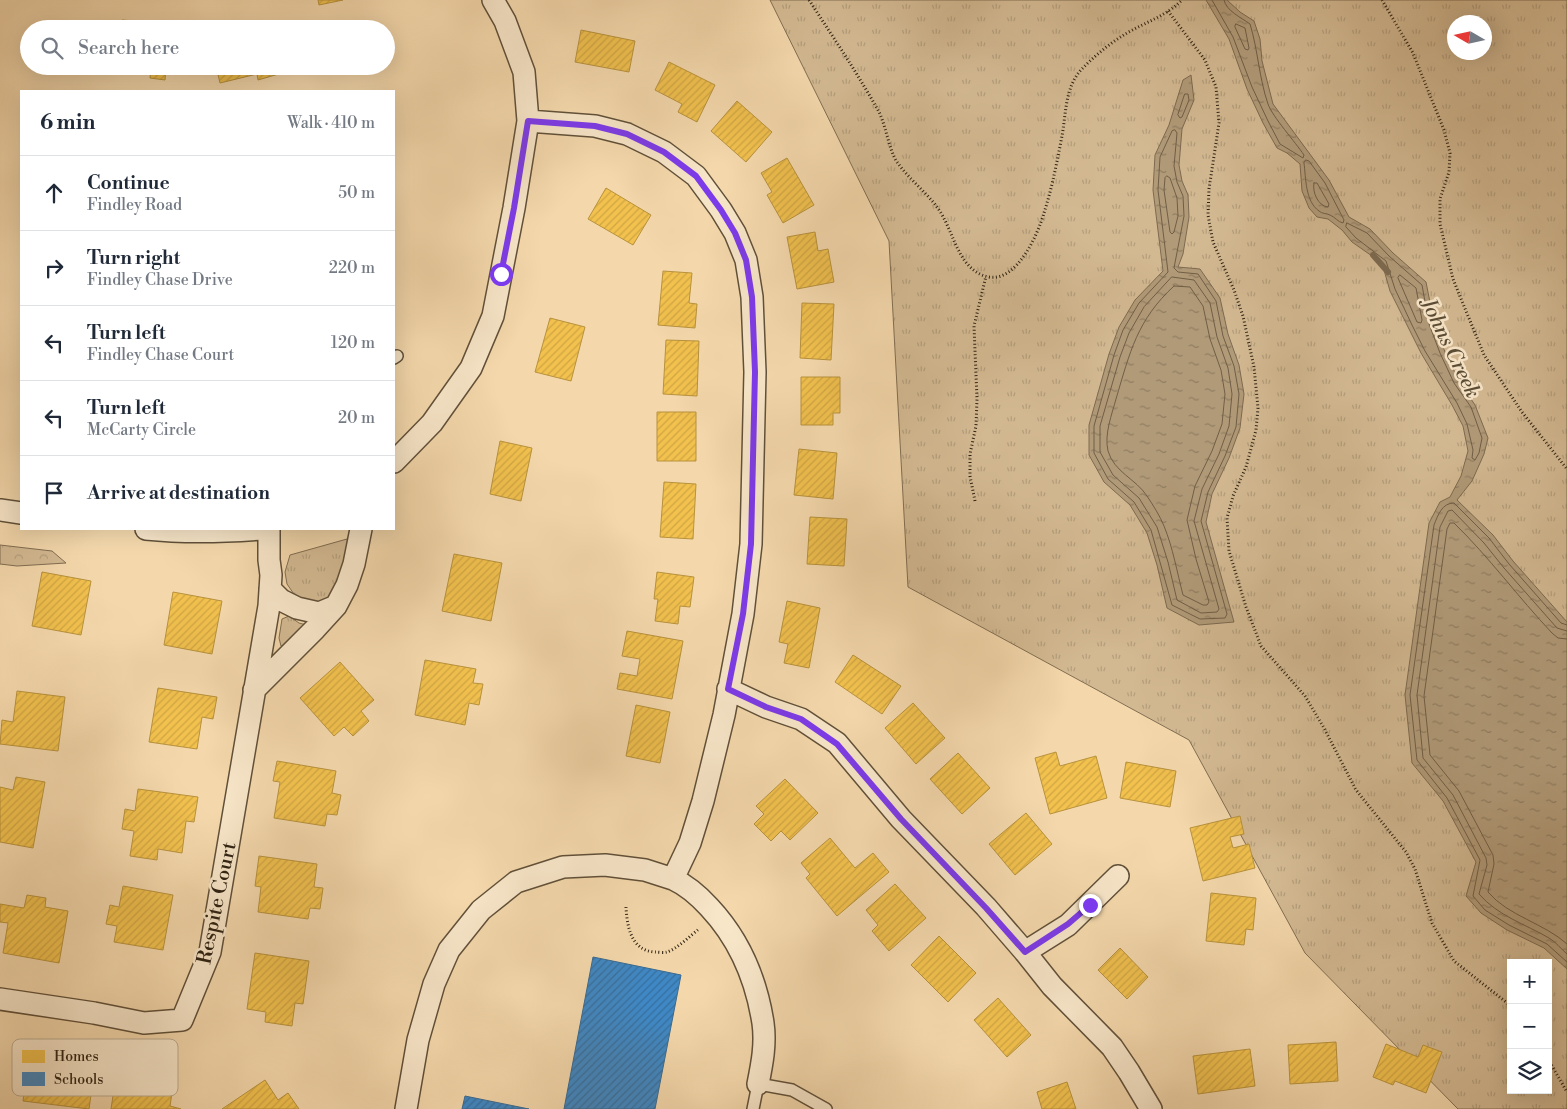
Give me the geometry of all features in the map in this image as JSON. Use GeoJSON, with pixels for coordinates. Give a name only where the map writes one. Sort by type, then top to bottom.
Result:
{"type":"FeatureCollection","features":[{"type":"Feature","properties":{"kind":"street"},"geometry":{"type":"LineString","coordinates":[[395,461],[432,423],[471,368],[493,316],[514,208],[528,121],[524,72],[504,21],[493,0]]}},
{"type":"Feature","properties":{"kind":"street"},"geometry":{"type":"LineString","coordinates":[[528,121],[595,126],[627,134],[664,152],[696,176],[735,233],[746,260],[752,297],[755,372],[751,544],[743,614],[724,715],[703,801],[690,843],[673,879]]}},
{"type":"Feature","properties":{"kind":"street"},"geometry":{"type":"LineString","coordinates":[[0,510],[20,513]]}},
{"type":"Feature","properties":{"kind":"street"},"geometry":{"type":"LineString","coordinates":[[158,530],[228,532],[243,530]]}},
{"type":"Feature","properties":{"kind":"street","name":"Respite Court"},"geometry":{"type":"LineString","coordinates":[[0,999],[94,1013],[144,1023],[182,1020],[210,952],[269,606],[271,576],[268,560],[269,530]]}},
{"type":"Feature","properties":{"kind":"street"},"geometry":{"type":"LineString","coordinates":[[254,690],[315,630],[336,606],[348,584],[361,530]]}},
{"type":"Feature","properties":{"kind":"street"},"geometry":{"type":"LineString","coordinates":[[270,589],[281,600],[297,608],[319,613],[336,606]]}},
{"type":"Feature","properties":{"kind":"street"},"geometry":{"type":"LineString","coordinates":[[728,689],[766,707],[801,719],[837,744],[901,819],[986,908],[1052,986],[1112,1047],[1150,1109]]}},
{"type":"Feature","properties":{"kind":"street"},"geometry":{"type":"LineString","coordinates":[[406,1109],[418,1040],[434,984],[449,950],[481,910],[516,882],[564,866],[606,865],[645,870],[673,879],[684,884],[697,894],[726,925],[744,955],[754,985],[763,1024],[763,1054],[758,1084]]}},
{"type":"Feature","properties":{"kind":"street"},"geometry":{"type":"LineString","coordinates":[[1025,952],[1068,924],[1118,876]]}},
{"type":"Feature","properties":{"kind":"lane"},"geometry":{"type":"LineString","coordinates":[[753,1109],[758,1084],[792,1090],[826,1109]]}},
{"type":"Feature","properties":{"kind":"path"},"geometry":{"type":"LineString","coordinates":[[809,0],[880,114],[896,161],[938,209],[962,258],[976,272],[990,278],[1002,276],[1017,266],[1028,249],[1044,215],[1071,86],[1080,72],[1099,53],[1127,34],[1168,11],[1182,0]]}},
{"type":"Feature","properties":{"kind":"path"},"geometry":{"type":"LineString","coordinates":[[1382,0],[1413,53],[1444,130],[1450,153],[1449,172],[1440,200],[1440,224],[1453,279],[1484,355],[1522,412],[1567,468]]}},
{"type":"Feature","properties":{"kind":"path"},"geometry":{"type":"LineString","coordinates":[[1168,11],[1204,60],[1216,87],[1219,123],[1209,189],[1208,215],[1213,242],[1234,290],[1242,316],[1254,367],[1258,408],[1256,430],[1246,467],[1233,496],[1227,518],[1229,551],[1246,607],[1261,646],[1305,696],[1356,790],[1406,852],[1415,869],[1432,923],[1454,960],[1509,1004]]}},
{"type":"Feature","properties":{"kind":"path"},"geometry":{"type":"LineString","coordinates":[[975,501],[970,476],[970,454],[976,426],[977,374],[974,326],[986,276]]}},
{"type":"Feature","properties":{"kind":"path"},"geometry":{"type":"LineString","coordinates":[[626,907],[627,919],[633,940],[640,948],[652,952],[667,952],[716,915]]}},
{"type":"Feature","properties":{"kind":"path"},"geometry":{"type":"LineString","coordinates":[[1552,1067],[1567,1092]]}},
{"type":"Feature","properties":{"kind":"green space"},"geometry":{"type":"Polygon","coordinates":[[[770,0],[1567,0],[1567,1109],[1458,1109],[1305,953],[1189,740],[908,587],[889,241],[770,0]]]}},
{"type":"Feature","properties":{"kind":"green space"},"geometry":{"type":"Polygon","coordinates":[[[347,539],[352,550],[332,600],[312,604],[296,597],[287,584],[285,572],[290,555],[347,539]]]}},
{"type":"Feature","properties":{"kind":"green space"},"geometry":{"type":"Polygon","coordinates":[[[0,545],[52,551],[66,563],[17,566],[0,564],[0,545]]]}},
{"type":"Feature","properties":{"kind":"green space"},"geometry":{"type":"Polygon","coordinates":[[[289,616],[299,623],[310,626],[292,649],[281,646],[279,638],[282,619],[289,616]]]}},
{"type":"Feature","properties":{"kind":"water"},"geometry":{"type":"Polygon","coordinates":[[[1206,0],[1227,0],[1254,21],[1260,39],[1262,61],[1273,104],[1329,180],[1349,217],[1370,229],[1393,253],[1426,282],[1434,323],[1445,352],[1459,381],[1475,405],[1488,438],[1484,454],[1472,481],[1457,500],[1493,535],[1513,561],[1567,622],[1567,969],[1544,948],[1507,930],[1481,913],[1466,896],[1476,862],[1443,801],[1412,763],[1405,695],[1429,523],[1440,502],[1450,497],[1461,476],[1468,451],[1463,426],[1421,353],[1390,291],[1382,263],[1352,242],[1342,230],[1328,219],[1317,217],[1309,208],[1302,191],[1300,164],[1287,153],[1277,148],[1247,89],[1229,39],[1206,0]]]}},
{"type":"Feature","properties":{"kind":"water"},"geometry":{"type":"Polygon","coordinates":[[[1191,75],[1194,100],[1182,129],[1179,165],[1182,181],[1188,195],[1189,217],[1183,254],[1178,267],[1200,269],[1220,298],[1228,334],[1239,365],[1244,394],[1240,428],[1229,458],[1212,494],[1206,522],[1234,622],[1199,625],[1167,608],[1147,533],[1130,505],[1104,482],[1089,455],[1089,425],[1109,354],[1119,327],[1135,300],[1163,271],[1153,190],[1155,155],[1169,125],[1183,80],[1191,75]]]}},
{"type":"Feature","properties":{"kind":"building: Homes"},"geometry":{"type":"Polygon","coordinates":[[[318,0],[343,0],[319,5],[318,0]]]}},
{"type":"Feature","properties":{"kind":"building: Homes"},"geometry":{"type":"Polygon","coordinates":[[[581,30],[635,41],[629,72],[575,62],[581,30]]]}},
{"type":"Feature","properties":{"kind":"building: Homes"},"geometry":{"type":"Polygon","coordinates":[[[669,62],[715,85],[697,122],[678,112],[682,104],[655,90],[669,62]]]}},
{"type":"Feature","properties":{"kind":"building: Homes"},"geometry":{"type":"Polygon","coordinates":[[[150,75],[165,75],[165,80],[150,78],[150,75]]]}},
{"type":"Feature","properties":{"kind":"building: Homes"},"geometry":{"type":"Polygon","coordinates":[[[218,75],[253,75],[220,83],[218,75]]]}},
{"type":"Feature","properties":{"kind":"building: Homes"},"geometry":{"type":"Polygon","coordinates":[[[257,75],[275,75],[258,80],[257,75]]]}},
{"type":"Feature","properties":{"kind":"building: Homes"},"geometry":{"type":"Polygon","coordinates":[[[737,101],[772,132],[746,162],[711,131],[737,101]]]}},
{"type":"Feature","properties":{"kind":"building: Homes"},"geometry":{"type":"Polygon","coordinates":[[[787,158],[814,205],[783,223],[767,195],[772,192],[761,173],[787,158]]]}},
{"type":"Feature","properties":{"kind":"building: Homes"},"geometry":{"type":"Polygon","coordinates":[[[606,188],[651,215],[633,245],[588,219],[606,188]]]}},
{"type":"Feature","properties":{"kind":"building: Homes"},"geometry":{"type":"Polygon","coordinates":[[[815,232],[818,251],[828,249],[834,282],[797,289],[787,237],[815,232]]]}},
{"type":"Feature","properties":{"kind":"building: Homes"},"geometry":{"type":"Polygon","coordinates":[[[663,271],[692,273],[689,303],[697,304],[695,328],[658,325],[663,271]]]}},
{"type":"Feature","properties":{"kind":"building: Homes"},"geometry":{"type":"Polygon","coordinates":[[[802,303],[834,304],[831,360],[800,358],[802,303]]]}},
{"type":"Feature","properties":{"kind":"building: Homes"},"geometry":{"type":"Polygon","coordinates":[[[550,318],[585,327],[571,381],[535,372],[550,318]]]}},
{"type":"Feature","properties":{"kind":"building: Homes"},"geometry":{"type":"Polygon","coordinates":[[[666,340],[699,341],[697,396],[663,394],[666,340]]]}},
{"type":"Feature","properties":{"kind":"building: Homes"},"geometry":{"type":"Polygon","coordinates":[[[801,377],[840,377],[840,413],[833,413],[833,425],[801,425],[801,377]]]}},
{"type":"Feature","properties":{"kind":"building: Homes"},"geometry":{"type":"Polygon","coordinates":[[[657,412],[696,412],[696,461],[657,461],[657,412]]]}},
{"type":"Feature","properties":{"kind":"building: Homes"},"geometry":{"type":"Polygon","coordinates":[[[500,441],[532,448],[521,501],[490,494],[500,441]]]}},
{"type":"Feature","properties":{"kind":"building: Homes"},"geometry":{"type":"Polygon","coordinates":[[[799,449],[837,453],[833,499],[794,495],[799,449]]]}},
{"type":"Feature","properties":{"kind":"building: Homes"},"geometry":{"type":"Polygon","coordinates":[[[664,482],[696,484],[693,539],[660,537],[664,482]]]}},
{"type":"Feature","properties":{"kind":"building: Homes"},"geometry":{"type":"Polygon","coordinates":[[[810,517],[847,519],[844,566],[807,564],[810,517]]]}},
{"type":"Feature","properties":{"kind":"building: Homes"},"geometry":{"type":"Polygon","coordinates":[[[454,554],[502,563],[491,621],[442,611],[454,554]]]}},
{"type":"Feature","properties":{"kind":"building: Homes"},"geometry":{"type":"Polygon","coordinates":[[[42,572],[91,581],[81,635],[32,626],[42,572]]]}},
{"type":"Feature","properties":{"kind":"building: Homes"},"geometry":{"type":"Polygon","coordinates":[[[657,572],[694,577],[690,607],[680,606],[678,624],[655,621],[658,599],[654,599],[657,572]]]}},
{"type":"Feature","properties":{"kind":"building: Homes"},"geometry":{"type":"Polygon","coordinates":[[[173,592],[222,601],[212,654],[164,645],[173,592]]]}},
{"type":"Feature","properties":{"kind":"building: Homes"},"geometry":{"type":"Polygon","coordinates":[[[787,601],[820,608],[809,668],[784,663],[788,644],[779,642],[787,601]]]}},
{"type":"Feature","properties":{"kind":"building: Homes"},"geometry":{"type":"Polygon","coordinates":[[[627,631],[683,641],[672,699],[617,689],[620,673],[637,676],[640,659],[622,656],[627,631]]]}},
{"type":"Feature","properties":{"kind":"building: Homes"},"geometry":{"type":"Polygon","coordinates":[[[853,655],[901,686],[882,714],[835,682],[853,655]]]}},
{"type":"Feature","properties":{"kind":"building: Homes"},"geometry":{"type":"Polygon","coordinates":[[[425,660],[476,669],[473,683],[483,684],[479,705],[469,703],[465,725],[415,715],[425,660]]]}},
{"type":"Feature","properties":{"kind":"building: Homes"},"geometry":{"type":"Polygon","coordinates":[[[340,662],[374,700],[361,711],[369,721],[353,736],[344,727],[334,736],[300,698],[340,662]]]}},
{"type":"Feature","properties":{"kind":"building: Homes"},"geometry":{"type":"Polygon","coordinates":[[[158,688],[217,697],[213,719],[202,717],[197,749],[149,742],[158,688]]]}},
{"type":"Feature","properties":{"kind":"building: Homes"},"geometry":{"type":"Polygon","coordinates":[[[17,691],[65,697],[58,751],[0,744],[2,720],[13,722],[17,691]]]}},
{"type":"Feature","properties":{"kind":"building: Homes"},"geometry":{"type":"Polygon","coordinates":[[[913,703],[945,738],[916,764],[885,728],[913,703]]]}},
{"type":"Feature","properties":{"kind":"building: Homes"},"geometry":{"type":"Polygon","coordinates":[[[636,705],[670,712],[660,763],[626,756],[636,705]]]}},
{"type":"Feature","properties":{"kind":"building: Homes"},"geometry":{"type":"Polygon","coordinates":[[[1056,752],[1060,766],[1096,756],[1107,798],[1050,814],[1035,758],[1056,752]]]}},
{"type":"Feature","properties":{"kind":"building: Homes"},"geometry":{"type":"Polygon","coordinates":[[[958,753],[990,788],[962,814],[930,779],[958,753]]]}},
{"type":"Feature","properties":{"kind":"building: Homes"},"geometry":{"type":"Polygon","coordinates":[[[277,761],[336,771],[332,793],[341,795],[337,815],[327,814],[325,826],[274,818],[280,782],[273,781],[277,761]]]}},
{"type":"Feature","properties":{"kind":"building: Homes"},"geometry":{"type":"Polygon","coordinates":[[[1126,762],[1176,771],[1170,807],[1120,798],[1126,762]]]}},
{"type":"Feature","properties":{"kind":"building: Homes"},"geometry":{"type":"Polygon","coordinates":[[[16,777],[45,782],[33,848],[0,842],[0,787],[13,790],[16,777]]]}},
{"type":"Feature","properties":{"kind":"building: Homes"},"geometry":{"type":"Polygon","coordinates":[[[785,779],[818,813],[790,840],[781,831],[771,841],[754,824],[764,814],[756,806],[785,779]]]}},
{"type":"Feature","properties":{"kind":"building: Homes"},"geometry":{"type":"Polygon","coordinates":[[[138,789],[198,797],[194,822],[186,821],[182,853],[158,849],[157,860],[130,856],[134,831],[122,829],[125,809],[135,811],[138,789]]]}},
{"type":"Feature","properties":{"kind":"building: Homes"},"geometry":{"type":"Polygon","coordinates":[[[1026,813],[1052,844],[1015,875],[989,844],[1026,813]]]}},
{"type":"Feature","properties":{"kind":"building: Homes"},"geometry":{"type":"Polygon","coordinates":[[[1240,816],[1244,834],[1230,837],[1233,848],[1249,844],[1255,868],[1203,881],[1190,828],[1240,816]]]}},
{"type":"Feature","properties":{"kind":"building: Homes"},"geometry":{"type":"Polygon","coordinates":[[[830,838],[855,868],[873,853],[889,872],[837,916],[806,878],[810,874],[801,863],[830,838]]]}},
{"type":"Feature","properties":{"kind":"building: Homes"},"geometry":{"type":"Polygon","coordinates":[[[259,856],[317,864],[314,887],[323,888],[320,909],[310,908],[308,919],[258,912],[261,887],[255,886],[259,856]]]}},
{"type":"Feature","properties":{"kind":"building: Homes"},"geometry":{"type":"Polygon","coordinates":[[[895,884],[926,918],[889,951],[872,931],[878,925],[866,910],[895,884]]]}},
{"type":"Feature","properties":{"kind":"building: Homes"},"geometry":{"type":"Polygon","coordinates":[[[123,886],[173,895],[163,950],[114,942],[117,926],[106,924],[110,905],[119,907],[123,886]]]}},
{"type":"Feature","properties":{"kind":"building: Homes"},"geometry":{"type":"Polygon","coordinates":[[[1211,893],[1256,898],[1253,930],[1246,929],[1244,945],[1206,941],[1211,893]]]}},
{"type":"Feature","properties":{"kind":"building: Homes"},"geometry":{"type":"Polygon","coordinates":[[[27,895],[46,898],[45,907],[68,911],[59,963],[3,953],[8,923],[0,922],[0,904],[24,908],[27,895]]]}},
{"type":"Feature","properties":{"kind":"building: Homes"},"geometry":{"type":"Polygon","coordinates":[[[939,936],[976,973],[948,1002],[911,965],[939,936]]]}},
{"type":"Feature","properties":{"kind":"building: Homes"},"geometry":{"type":"Polygon","coordinates":[[[1120,948],[1148,977],[1127,999],[1098,970],[1120,948]]]}},
{"type":"Feature","properties":{"kind":"building: Homes"},"geometry":{"type":"Polygon","coordinates":[[[255,953],[309,961],[303,1004],[295,1003],[292,1026],[265,1022],[266,1012],[247,1009],[255,953]]]}},
{"type":"Feature","properties":{"kind":"building: Homes"},"geometry":{"type":"Polygon","coordinates":[[[998,998],[1031,1035],[1007,1057],[974,1020],[998,998]]]}},
{"type":"Feature","properties":{"kind":"building: Homes"},"geometry":{"type":"Polygon","coordinates":[[[1336,1042],[1338,1081],[1290,1084],[1288,1045],[1336,1042]]]}},
{"type":"Feature","properties":{"kind":"building: Homes"},"geometry":{"type":"Polygon","coordinates":[[[1386,1044],[1418,1057],[1423,1045],[1442,1052],[1426,1093],[1395,1081],[1393,1085],[1373,1077],[1386,1044]]]}},
{"type":"Feature","properties":{"kind":"building: Homes"},"geometry":{"type":"Polygon","coordinates":[[[1250,1049],[1255,1086],[1198,1094],[1193,1056],[1250,1049]]]}},
{"type":"Feature","properties":{"kind":"building: Homes"},"geometry":{"type":"Polygon","coordinates":[[[265,1080],[278,1100],[288,1093],[299,1109],[222,1109],[265,1080]]]}},
{"type":"Feature","properties":{"kind":"building: Homes"},"geometry":{"type":"Polygon","coordinates":[[[1067,1082],[1076,1109],[1042,1109],[1037,1092],[1067,1082]]]}},
{"type":"Feature","properties":{"kind":"building: Homes"},"geometry":{"type":"Polygon","coordinates":[[[24,1096],[91,1096],[89,1109],[23,1101],[24,1096]]]}},
{"type":"Feature","properties":{"kind":"building: Homes"},"geometry":{"type":"Polygon","coordinates":[[[113,1096],[172,1096],[170,1106],[181,1109],[111,1109],[113,1096]]]}},
{"type":"Feature","properties":{"kind":"building: Schools"},"geometry":{"type":"Polygon","coordinates":[[[593,957],[681,975],[655,1109],[564,1109],[593,957]]]}},
{"type":"Feature","properties":{"kind":"building: Schools"},"geometry":{"type":"Polygon","coordinates":[[[465,1096],[529,1109],[462,1109],[465,1096]]]}},
{"type":"Feature","properties":{"kind":"waterway","name":"Johns Creek"},"geometry":{"type":"LineString","coordinates":[[1373,255],[1388,272]]}},
{"type":"Feature","properties":{"kind":"route"},"geometry":{"type":"LineString","coordinates":[[501,274],[528,121],[595,126],[627,134],[664,152],[696,176],[735,233],[746,260],[752,297],[754,329],[755,372],[751,544],[743,614],[728,689],[766,707],[801,719],[837,744],[901,819],[1025,952],[1068,924],[1090,905]]}}]}
